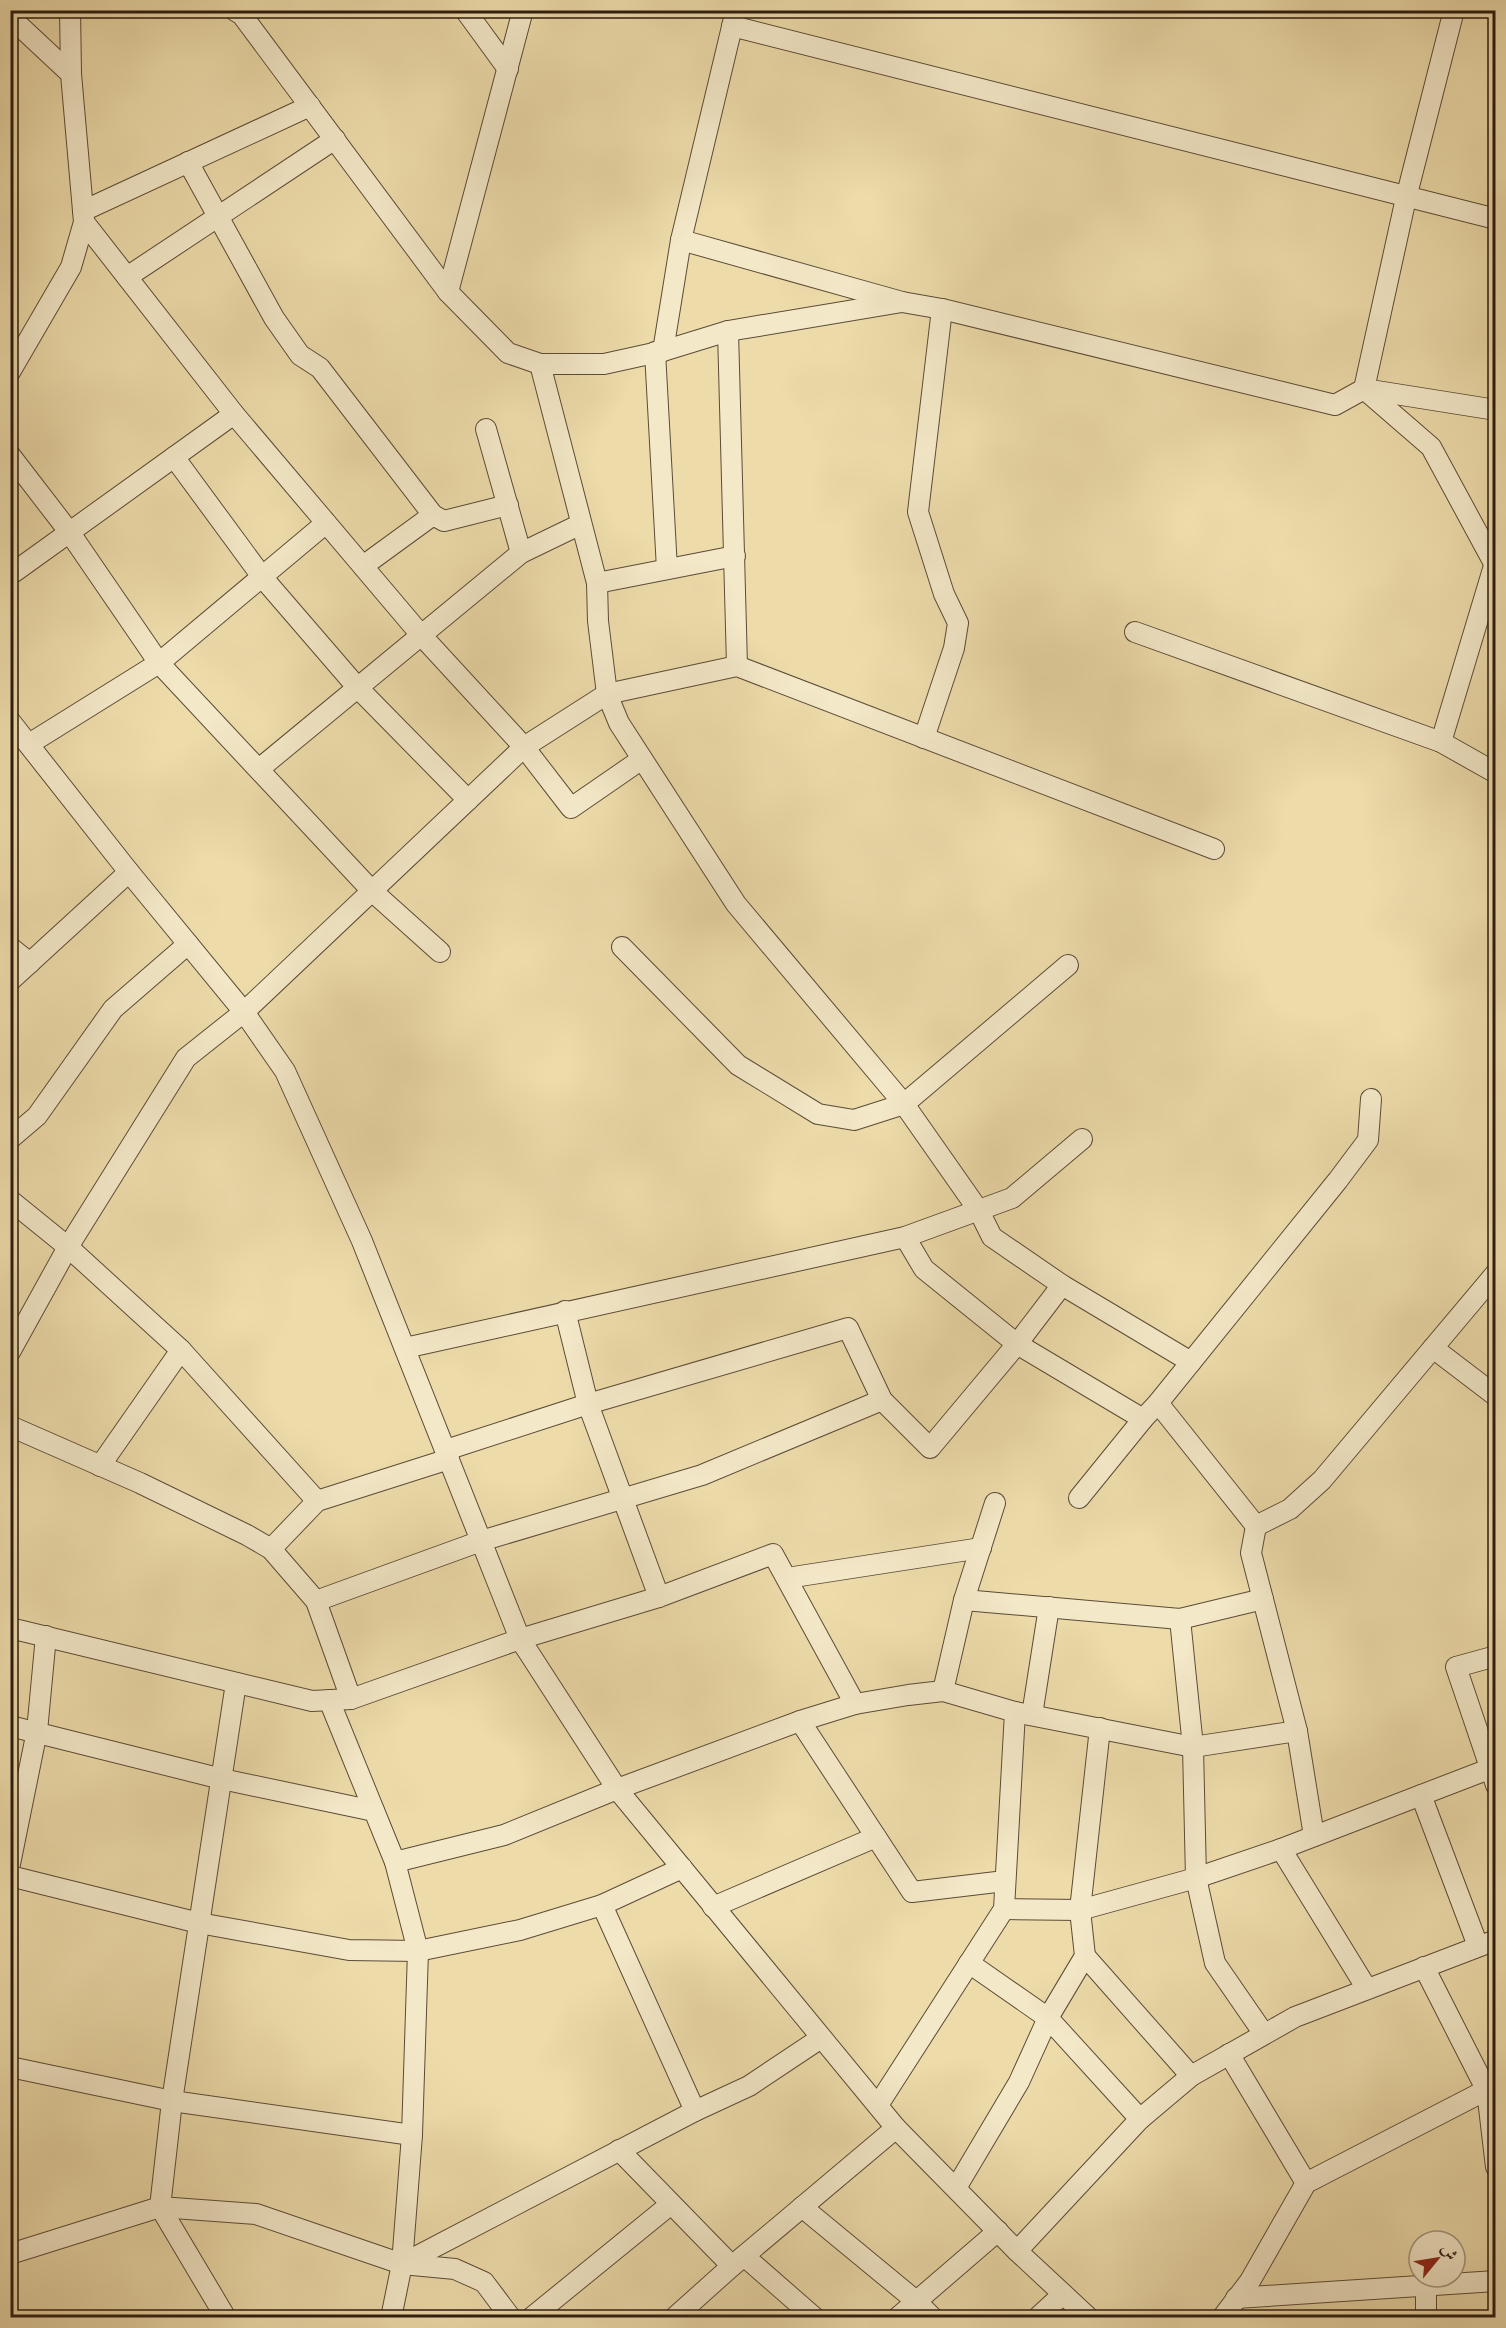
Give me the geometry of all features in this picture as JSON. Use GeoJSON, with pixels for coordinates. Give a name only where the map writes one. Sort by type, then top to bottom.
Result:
{"type":"FeatureCollection","features":[{"type":"Feature","properties":{"kind":"street"},"geometry":{"type":"LineString","coordinates":[[10,372],[71,267],[84,216],[70,74],[70,10]]}},
{"type":"Feature","properties":{"kind":"street"},"geometry":{"type":"LineString","coordinates":[[234,10],[242,15],[448,292],[508,353],[540,364],[604,364],[659,352],[728,331],[902,302]]}},
{"type":"Feature","properties":{"kind":"street"},"geometry":{"type":"LineString","coordinates":[[465,10],[508,69]]}},
{"type":"Feature","properties":{"kind":"street"},"geometry":{"type":"LineString","coordinates":[[448,292],[523,10]]}},
{"type":"Feature","properties":{"kind":"street"},"geometry":{"type":"LineString","coordinates":[[1364,388],[1406,198],[1454,10]]}},
{"type":"Feature","properties":{"kind":"street"},"geometry":{"type":"LineString","coordinates":[[10,18],[70,74]]}},
{"type":"Feature","properties":{"kind":"street"},"geometry":{"type":"LineString","coordinates":[[667,569],[659,352],[681,240],[734,18],[1406,198],[1496,219]]}},
{"type":"Feature","properties":{"kind":"street"},"geometry":{"type":"LineString","coordinates":[[84,216],[188,162],[310,106]]}},
{"type":"Feature","properties":{"kind":"street"},"geometry":{"type":"LineString","coordinates":[[127,276],[334,139]]}},
{"type":"Feature","properties":{"kind":"street"},"geometry":{"type":"LineString","coordinates":[[188,162],[274,318],[300,355],[320,368],[434,516],[444,520],[508,505]]}},
{"type":"Feature","properties":{"kind":"street"},"geometry":{"type":"LineString","coordinates":[[84,216],[127,276],[234,414],[421,635],[524,747],[571,808],[642,759]]}},
{"type":"Feature","properties":{"kind":"street"},"geometry":{"type":"LineString","coordinates":[[681,240],[902,302],[942,309],[1335,405],[1364,388],[1496,410]]}},
{"type":"Feature","properties":{"kind":"street"},"geometry":{"type":"LineString","coordinates":[[924,738],[954,648],[958,623],[944,594],[918,512],[942,309]]}},
{"type":"Feature","properties":{"kind":"street"},"geometry":{"type":"LineString","coordinates":[[728,331],[737,666]]}},
{"type":"Feature","properties":{"kind":"street"},"geometry":{"type":"LineString","coordinates":[[540,364],[597,583],[598,621],[607,694],[619,723],[736,904],[904,1104],[979,1211],[992,1237],[1062,1285],[1191,1362]]}},
{"type":"Feature","properties":{"kind":"street"},"geometry":{"type":"LineString","coordinates":[[1364,388],[1431,447],[1495,566],[1441,742]]}},
{"type":"Feature","properties":{"kind":"street"},"geometry":{"type":"LineString","coordinates":[[10,575],[234,414]]}},
{"type":"Feature","properties":{"kind":"street"},"geometry":{"type":"LineString","coordinates":[[486,429],[521,553]]}},
{"type":"Feature","properties":{"kind":"street"},"geometry":{"type":"LineString","coordinates":[[10,455],[70,533],[159,663],[372,891],[440,952]]}},
{"type":"Feature","properties":{"kind":"street"},"geometry":{"type":"LineString","coordinates":[[174,458],[263,578],[357,687],[468,800]]}},
{"type":"Feature","properties":{"kind":"street"},"geometry":{"type":"LineString","coordinates":[[363,566],[434,516]]}},
{"type":"Feature","properties":{"kind":"street"},"geometry":{"type":"LineString","coordinates":[[29,744],[159,663],[326,523]]}},
{"type":"Feature","properties":{"kind":"street"},"geometry":{"type":"LineString","coordinates":[[259,769],[521,553],[581,524]]}},
{"type":"Feature","properties":{"kind":"street"},"geometry":{"type":"LineString","coordinates":[[597,583],[735,556]]}},
{"type":"Feature","properties":{"kind":"street"},"geometry":{"type":"LineString","coordinates":[[1135,632],[1441,742],[1496,773]]}},
{"type":"Feature","properties":{"kind":"street"},"geometry":{"type":"LineString","coordinates":[[10,1352],[68,1247],[186,1058],[244,1012],[524,747],[607,694],[737,666],[1214,849]]}},
{"type":"Feature","properties":{"kind":"street"},"geometry":{"type":"LineString","coordinates":[[10,720],[129,872],[244,1012],[285,1071],[362,1241],[520,1640],[617,1789],[896,2128],[1017,2251],[1089,2318]]}},
{"type":"Feature","properties":{"kind":"street"},"geometry":{"type":"LineString","coordinates":[[10,981],[129,872]]}},
{"type":"Feature","properties":{"kind":"street"},"geometry":{"type":"LineString","coordinates":[[10,1139],[37,1116],[113,1009],[188,944]]}},
{"type":"Feature","properties":{"kind":"street"},"geometry":{"type":"LineString","coordinates":[[10,947],[30,963]]}},
{"type":"Feature","properties":{"kind":"street"},"geometry":{"type":"LineString","coordinates":[[622,947],[738,1065],[818,1114],[854,1120],[904,1104],[1068,965]]}},
{"type":"Feature","properties":{"kind":"street"},"geometry":{"type":"LineString","coordinates":[[1079,1498],[1368,1140],[1371,1099]]}},
{"type":"Feature","properties":{"kind":"street"},"geometry":{"type":"LineString","coordinates":[[405,1348],[905,1237],[1012,1198],[1082,1139]]}},
{"type":"Feature","properties":{"kind":"street"},"geometry":{"type":"LineString","coordinates":[[10,1200],[68,1247],[181,1350],[317,1501]]}},
{"type":"Feature","properties":{"kind":"street"},"geometry":{"type":"LineString","coordinates":[[905,1237],[924,1269],[1017,1344],[1143,1419]]}},
{"type":"Feature","properties":{"kind":"street"},"geometry":{"type":"LineString","coordinates":[[1256,1526],[1290,1509],[1322,1480],[1496,1273]]}},
{"type":"Feature","properties":{"kind":"street"},"geometry":{"type":"LineString","coordinates":[[271,1549],[317,1501],[588,1404],[848,1328],[882,1400],[930,1448],[1017,1344],[1062,1285]]}},
{"type":"Feature","properties":{"kind":"street"},"geometry":{"type":"LineString","coordinates":[[565,1311],[588,1404],[659,1597]]}},
{"type":"Feature","properties":{"kind":"street"},"geometry":{"type":"LineString","coordinates":[[1433,1348],[1496,1396]]}},
{"type":"Feature","properties":{"kind":"street"},"geometry":{"type":"LineString","coordinates":[[100,1466],[181,1350]]}},
{"type":"Feature","properties":{"kind":"street"},"geometry":{"type":"LineString","coordinates":[[316,1601],[481,1541],[702,1475],[882,1400]]}},
{"type":"Feature","properties":{"kind":"street"},"geometry":{"type":"LineString","coordinates":[[1158,1403],[1256,1526],[1251,1553],[1297,1731],[1314,1836]]}},
{"type":"Feature","properties":{"kind":"street"},"geometry":{"type":"LineString","coordinates":[[10,1426],[247,1534],[271,1549],[316,1601],[351,1699]]}},
{"type":"Feature","properties":{"kind":"street"},"geometry":{"type":"LineString","coordinates":[[943,1691],[964,1600],[995,1503]]}},
{"type":"Feature","properties":{"kind":"street"},"geometry":{"type":"LineString","coordinates":[[787,1578],[981,1548]]}},
{"type":"Feature","properties":{"kind":"street"},"geometry":{"type":"LineString","coordinates":[[10,1628],[312,1701],[351,1699],[520,1640],[659,1597],[773,1554],[855,1704]]}},
{"type":"Feature","properties":{"kind":"street"},"geometry":{"type":"LineString","coordinates":[[964,1600],[1180,1618],[1263,1599]]}},
{"type":"Feature","properties":{"kind":"street"},"geometry":{"type":"LineString","coordinates":[[878,2105],[1004,1909],[1005,1881],[1024,1714],[1049,1607]]}},
{"type":"Feature","properties":{"kind":"street"},"geometry":{"type":"LineString","coordinates":[[1180,1618],[1193,1747],[1196,1878],[1215,1963],[1264,2034]]}},
{"type":"Feature","properties":{"kind":"street"},"geometry":{"type":"LineString","coordinates":[[10,1864],[37,1731],[46,1636]]}},
{"type":"Feature","properties":{"kind":"street"},"geometry":{"type":"LineString","coordinates":[[1004,1909],[1080,1910],[1196,1878],[1281,1849],[1421,1795],[1492,1777],[1456,1666],[1496,1656]]}},
{"type":"Feature","properties":{"kind":"street"},"geometry":{"type":"LineString","coordinates":[[225,2318],[160,2207],[172,2101],[237,1683]]}},
{"type":"Feature","properties":{"kind":"street"},"geometry":{"type":"LineString","coordinates":[[395,1862],[504,1834],[800,1721],[855,1704],[943,1691],[1024,1714],[1193,1747],[1297,1731]]}},
{"type":"Feature","properties":{"kind":"street"},"geometry":{"type":"LineString","coordinates":[[329,1700],[395,1862],[418,1951],[412,2135],[402,2264],[392,2318]]}},
{"type":"Feature","properties":{"kind":"street"},"geometry":{"type":"LineString","coordinates":[[800,1721],[912,1892],[1005,1881]]}},
{"type":"Feature","properties":{"kind":"street"},"geometry":{"type":"LineString","coordinates":[[10,1726],[222,1779],[374,1811]]}},
{"type":"Feature","properties":{"kind":"street"},"geometry":{"type":"LineString","coordinates":[[1100,1728],[1080,1910],[1085,1956],[1191,2076]]}},
{"type":"Feature","properties":{"kind":"street"},"geometry":{"type":"LineString","coordinates":[[1017,2251],[1140,2120],[1191,2076],[1295,2016],[1487,1943],[1421,1795]]}},
{"type":"Feature","properties":{"kind":"street"},"geometry":{"type":"LineString","coordinates":[[713,1907],[876,1837]]}},
{"type":"Feature","properties":{"kind":"street"},"geometry":{"type":"LineString","coordinates":[[1281,1849],[1367,1989]]}},
{"type":"Feature","properties":{"kind":"street"},"geometry":{"type":"LineString","coordinates":[[10,1876],[199,1923],[349,1950],[418,1951],[520,1930],[602,1905],[681,1868]]}},
{"type":"Feature","properties":{"kind":"street"},"geometry":{"type":"LineString","coordinates":[[602,1905],[695,2111]]}},
{"type":"Feature","properties":{"kind":"street"},"geometry":{"type":"LineString","coordinates":[[956,2188],[1019,2082],[1048,2018],[1085,1956]]}},
{"type":"Feature","properties":{"kind":"street"},"geometry":{"type":"LineString","coordinates":[[969,1963],[1048,2018],[1140,2120]]}},
{"type":"Feature","properties":{"kind":"street"},"geometry":{"type":"LineString","coordinates":[[1424,1967],[1491,2088],[1496,2167]]}},
{"type":"Feature","properties":{"kind":"street"},"geometry":{"type":"LineString","coordinates":[[402,2264],[695,2111],[749,2086],[822,2038]]}},
{"type":"Feature","properties":{"kind":"street"},"geometry":{"type":"LineString","coordinates":[[1229,2054],[1306,2183]]}},
{"type":"Feature","properties":{"kind":"street"},"geometry":{"type":"LineString","coordinates":[[10,2067],[172,2101],[412,2135]]}},
{"type":"Feature","properties":{"kind":"street"},"geometry":{"type":"LineString","coordinates":[[1221,2318],[1250,2281],[1306,2183],[1491,2088]]}},
{"type":"Feature","properties":{"kind":"street"},"geometry":{"type":"LineString","coordinates":[[675,2318],[738,2261],[896,2128]]}},
{"type":"Feature","properties":{"kind":"street"},"geometry":{"type":"LineString","coordinates":[[619,2150],[671,2204],[738,2261],[816,2318]]}},
{"type":"Feature","properties":{"kind":"street"},"geometry":{"type":"LineString","coordinates":[[531,2318],[671,2204]]}},
{"type":"Feature","properties":{"kind":"street"},"geometry":{"type":"LineString","coordinates":[[10,2254],[160,2207],[256,2214],[402,2264],[455,2269],[484,2282],[511,2318]]}},
{"type":"Feature","properties":{"kind":"street"},"geometry":{"type":"LineString","coordinates":[[802,2207],[916,2301],[933,2318]]}},
{"type":"Feature","properties":{"kind":"street"},"geometry":{"type":"LineString","coordinates":[[897,2318],[998,2231]]}},
{"type":"Feature","properties":{"kind":"street"},"geometry":{"type":"LineString","coordinates":[[1467,2283],[1496,2281]]}},
{"type":"Feature","properties":{"kind":"street"},"geometry":{"type":"LineString","coordinates":[[1236,2298],[1407,2287]]}},
{"type":"Feature","properties":{"kind":"street"},"geometry":{"type":"LineString","coordinates":[[1426,2289],[1426,2318]]}},
{"type":"Feature","properties":{"kind":"street"},"geometry":{"type":"LineString","coordinates":[[1037,2318],[1063,2294]]}}]}
